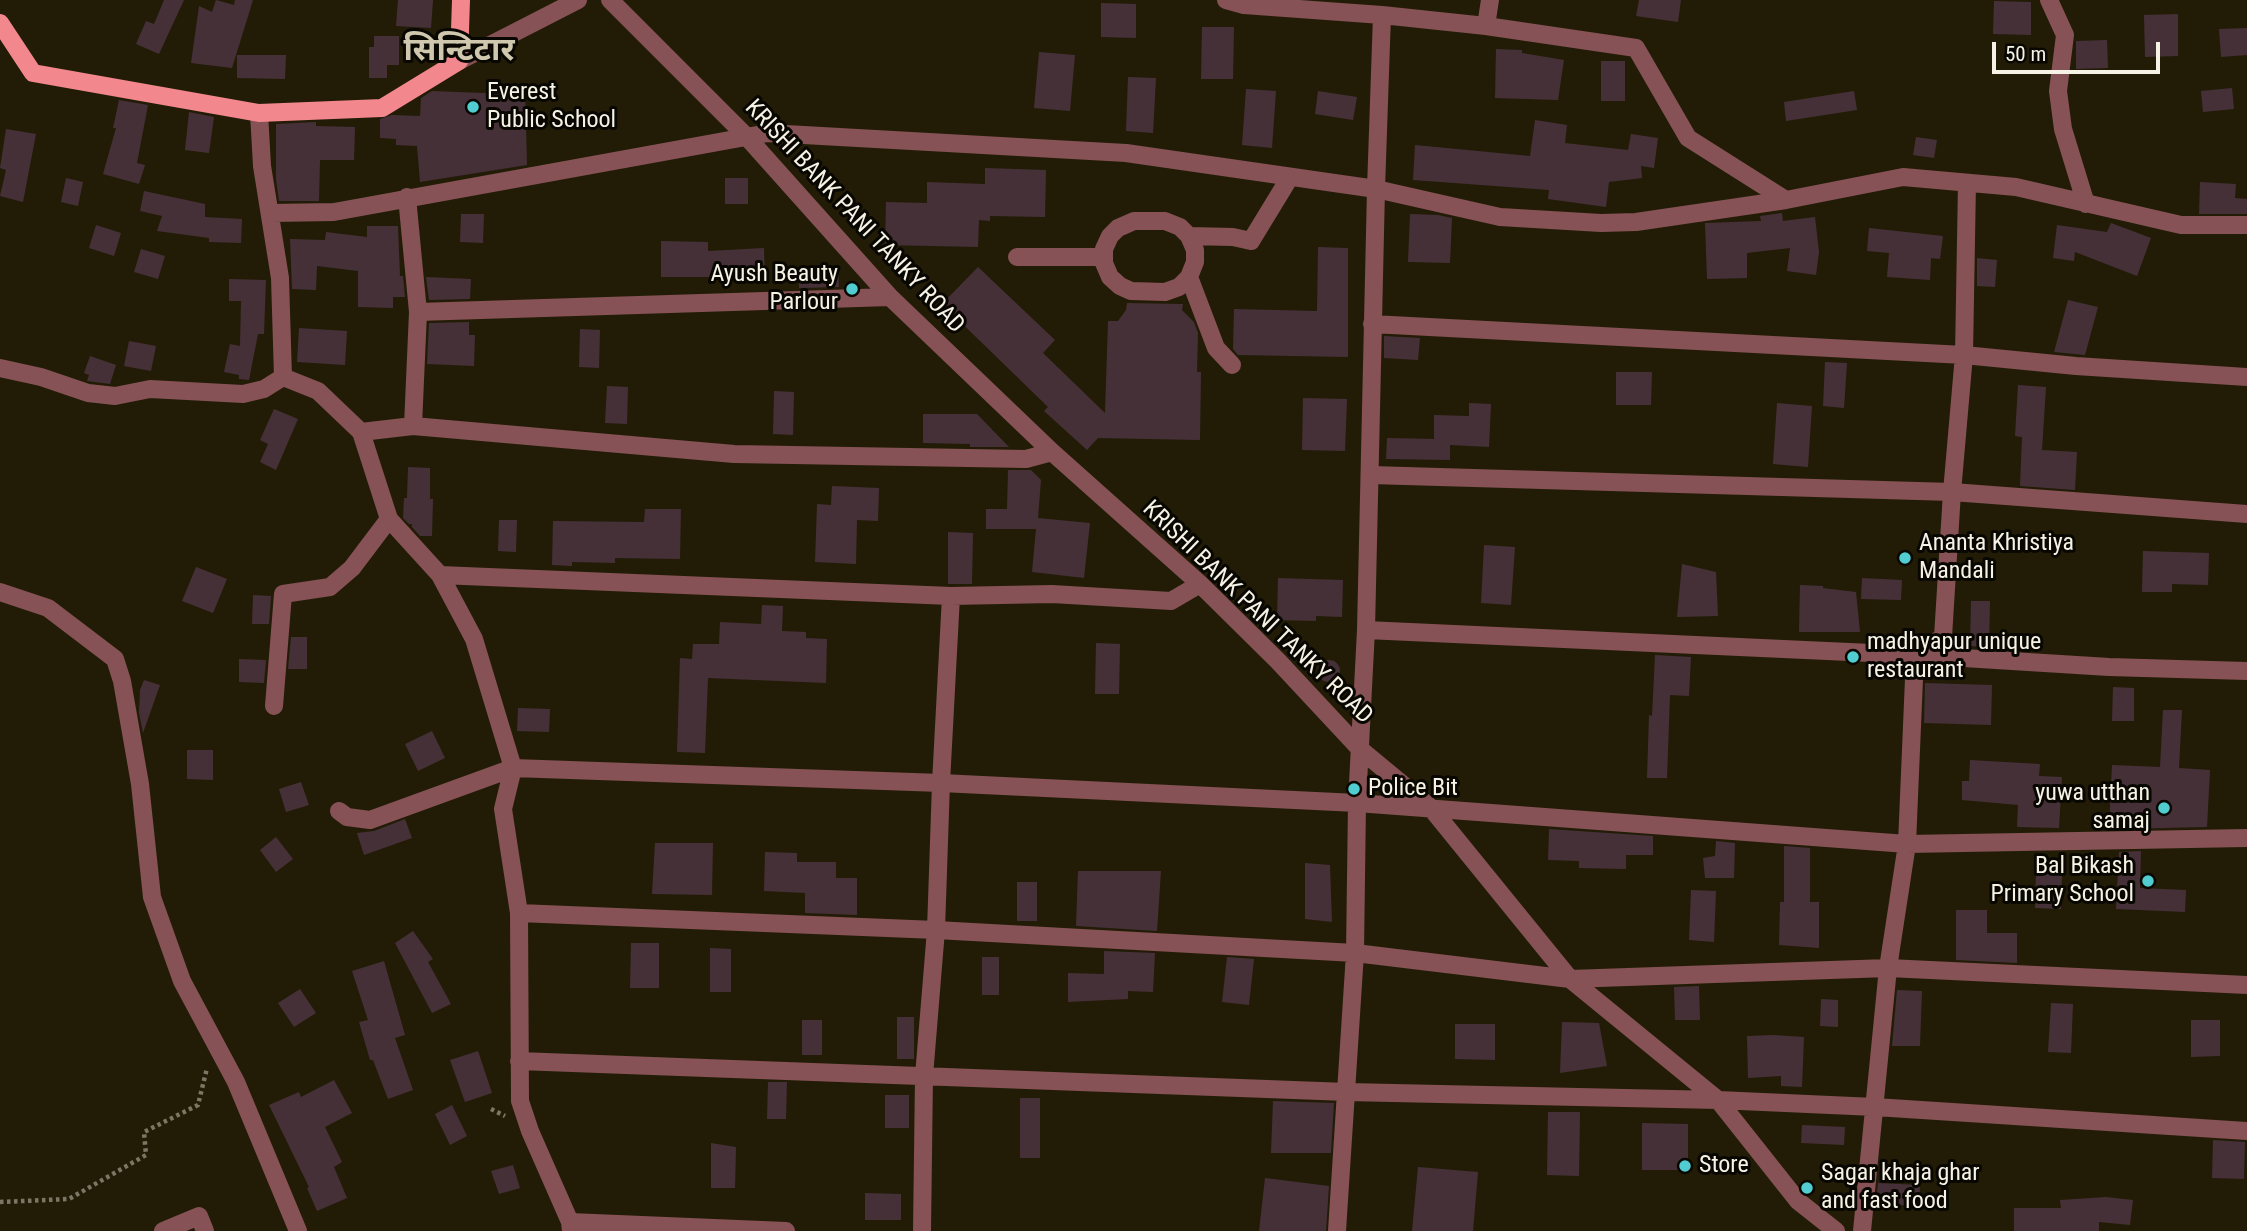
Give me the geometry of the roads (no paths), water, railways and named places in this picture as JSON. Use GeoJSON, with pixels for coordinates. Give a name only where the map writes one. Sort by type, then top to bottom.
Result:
{"type":"FeatureCollection","features":[{"type":"Feature","properties":{"kind":"main road"},"geometry":{"type":"LineString","coordinates":[[0,23],[33,73],[259,113],[382,108],[459,61],[461,0]]}},
{"type":"Feature","properties":{"kind":"street"},"geometry":{"type":"LineString","coordinates":[[459,61],[578,0]]}},
{"type":"Feature","properties":{"kind":"street","name":"KRISHI BANK PANI TANKY ROAD"},"geometry":{"type":"LineString","coordinates":[[610,0],[746,136],[890,298],[1052,452],[1200,583],[1361,750],[1431,808],[1570,979],[1718,1100],[1798,1201],[1836,1231]]}},
{"type":"Feature","properties":{"kind":"street"},"geometry":{"type":"LineString","coordinates":[[1226,0],[1244,5],[1486,26],[1636,48],[1688,138],[1786,200]]}},
{"type":"Feature","properties":{"kind":"street"},"geometry":{"type":"LineString","coordinates":[[1486,26],[1490,0]]}},
{"type":"Feature","properties":{"kind":"street"},"geometry":{"type":"LineString","coordinates":[[2049,0],[2065,35],[2058,91],[2063,129],[2087,204]]}},
{"type":"Feature","properties":{"kind":"street"},"geometry":{"type":"LineString","coordinates":[[1337,1231],[1355,953],[1357,803],[1371,475],[1372,324],[1382,15]]}},
{"type":"Feature","properties":{"kind":"street"},"geometry":{"type":"LineString","coordinates":[[259,113],[262,166],[280,278],[283,377]]}},
{"type":"Feature","properties":{"kind":"street"},"geometry":{"type":"LineString","coordinates":[[271,213],[334,212],[768,133],[1126,153],[1376,189],[1500,217],[1601,223],[1636,222],[1786,200],[1903,177],[2015,187],[2181,225],[2247,225]]}},
{"type":"Feature","properties":{"kind":"street"},"geometry":{"type":"LineString","coordinates":[[1188,236],[1233,237],[1251,242],[1290,177]]}},
{"type":"Feature","properties":{"kind":"street"},"geometry":{"type":"LineString","coordinates":[[1915,655],[1943,637],[1964,355],[1967,183]]}},
{"type":"Feature","properties":{"kind":"street"},"geometry":{"type":"LineString","coordinates":[[407,197],[418,312],[413,426]]}},
{"type":"Feature","properties":{"kind":"street"},"geometry":{"type":"LineString","coordinates":[[1134,221],[1165,221],[1180,227],[1195,250],[1195,262],[1189,277],[1179,287],[1165,292],[1131,291],[1119,286],[1110,277],[1104,257],[1104,249],[1110,236],[1118,228],[1134,221]]}},
{"type":"Feature","properties":{"kind":"street"},"geometry":{"type":"LineString","coordinates":[[1017,257],[1104,257]]}},
{"type":"Feature","properties":{"kind":"street"},"geometry":{"type":"LineString","coordinates":[[1189,277],[1216,348],[1232,365]]}},
{"type":"Feature","properties":{"kind":"street"},"geometry":{"type":"LineString","coordinates":[[418,312],[890,298]]}},
{"type":"Feature","properties":{"kind":"street"},"geometry":{"type":"LineString","coordinates":[[1372,324],[1964,355],[2076,366],[2247,377]]}},
{"type":"Feature","properties":{"kind":"street"},"geometry":{"type":"LineString","coordinates":[[0,368],[41,377],[88,393],[115,396],[150,389],[243,394],[264,389],[283,377]]}},
{"type":"Feature","properties":{"kind":"street"},"geometry":{"type":"LineString","coordinates":[[283,377],[318,391],[361,432],[389,519],[440,575],[474,639],[513,768],[503,809],[519,913],[520,1101],[570,1226],[786,1231]]}},
{"type":"Feature","properties":{"kind":"street"},"geometry":{"type":"LineString","coordinates":[[361,432],[413,426],[734,454],[1026,459],[1052,452]]}},
{"type":"Feature","properties":{"kind":"street"},"geometry":{"type":"LineString","coordinates":[[1371,475],[1952,492],[2247,514]]}},
{"type":"Feature","properties":{"kind":"street"},"geometry":{"type":"LineString","coordinates":[[274,706],[283,594],[330,587],[352,568],[389,519]]}},
{"type":"Feature","properties":{"kind":"street"},"geometry":{"type":"LineString","coordinates":[[440,575],[951,596],[1052,594],[1171,601],[1200,583]]}},
{"type":"Feature","properties":{"kind":"street"},"geometry":{"type":"LineString","coordinates":[[0,592],[48,608],[115,659],[122,681],[140,784],[152,897],[182,981],[236,1082],[298,1231]]}},
{"type":"Feature","properties":{"kind":"street"},"geometry":{"type":"LineString","coordinates":[[922,1231],[924,1076],[936,930],[951,596]]}},
{"type":"Feature","properties":{"kind":"street"},"geometry":{"type":"LineString","coordinates":[[1366,630],[1915,655],[2109,667],[2247,671]]}},
{"type":"Feature","properties":{"kind":"street"},"geometry":{"type":"LineString","coordinates":[[1862,1231],[1888,968],[1907,844],[1915,655]]}},
{"type":"Feature","properties":{"kind":"street"},"geometry":{"type":"LineString","coordinates":[[339,811],[347,817],[370,820],[513,768],[941,783],[1357,803],[1907,844],[2247,838]]}},
{"type":"Feature","properties":{"kind":"street"},"geometry":{"type":"LineString","coordinates":[[519,913],[936,930],[1355,953],[1570,979],[1888,968],[2247,985]]}},
{"type":"Feature","properties":{"kind":"street"},"geometry":{"type":"LineString","coordinates":[[519,1061],[1346,1092],[1718,1100],[1875,1107],[2247,1131]]}},
{"type":"Feature","properties":{"kind":"street"},"geometry":{"type":"LineString","coordinates":[[163,1231],[199,1216],[205,1231]]}},
{"type":"Feature","properties":{"kind":"place","name":"Everest Public School"},"geometry":{"type":"Point","coordinates":[473,107]}},
{"type":"Feature","properties":{"kind":"place","name":"Ayush Beauty Parlour"},"geometry":{"type":"Point","coordinates":[852,289]}},
{"type":"Feature","properties":{"kind":"place","name":"Ananta Khristiya Mandali"},"geometry":{"type":"Point","coordinates":[1905,558]}},
{"type":"Feature","properties":{"kind":"place","name":"madhyapur unique restaurant"},"geometry":{"type":"Point","coordinates":[1853,657]}},
{"type":"Feature","properties":{"kind":"place","name":"Police Bit"},"geometry":{"type":"Point","coordinates":[1354,789]}},
{"type":"Feature","properties":{"kind":"place","name":"yuwa utthan samaj"},"geometry":{"type":"Point","coordinates":[2164,808]}},
{"type":"Feature","properties":{"kind":"place","name":"Bal Bikash Primary School"},"geometry":{"type":"Point","coordinates":[2148,881]}},
{"type":"Feature","properties":{"kind":"place","name":"Store"},"geometry":{"type":"Point","coordinates":[1685,1166]}},
{"type":"Feature","properties":{"kind":"place","name":"Sagar khaja ghar and fast food"},"geometry":{"type":"Point","coordinates":[1807,1188]}},
{"type":"Feature","properties":{"kind":"district","name":"सिन्टिटार"},"geometry":{"type":"Point","coordinates":[459,52]}}]}
